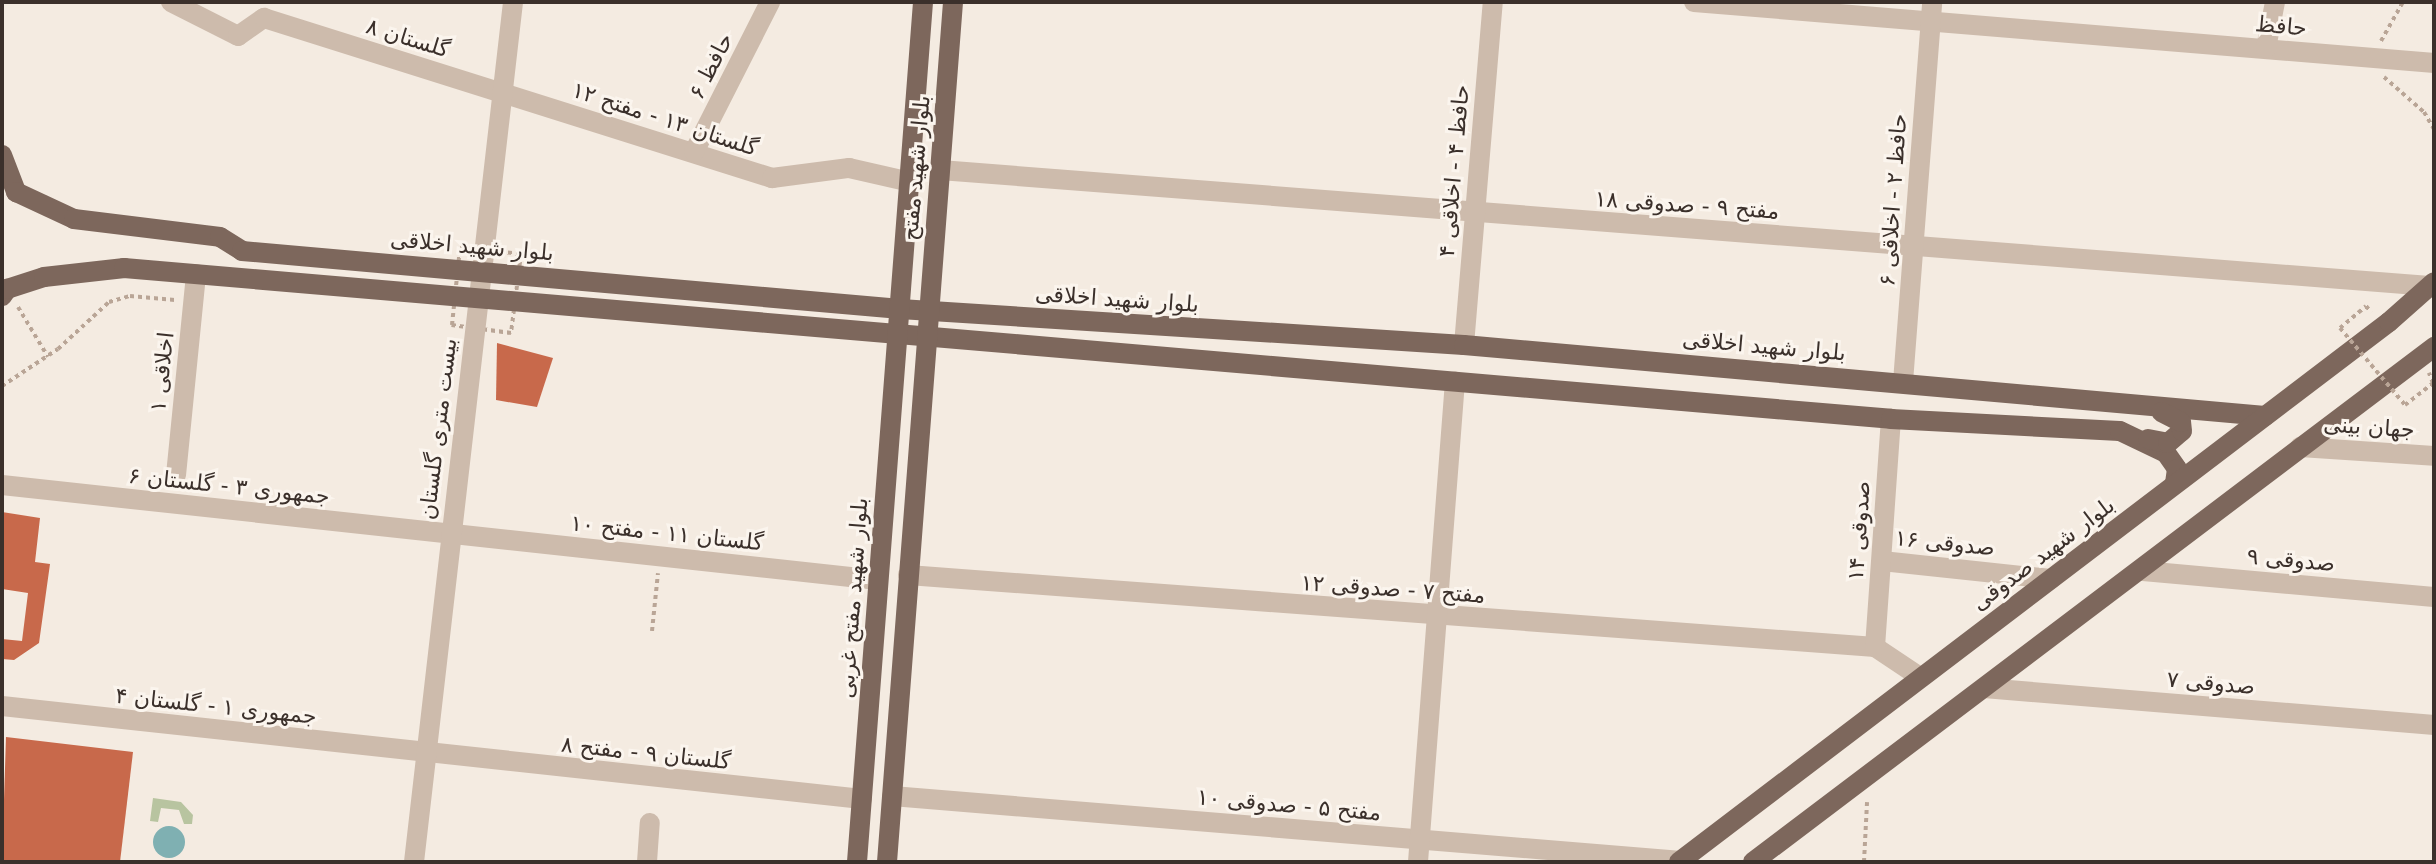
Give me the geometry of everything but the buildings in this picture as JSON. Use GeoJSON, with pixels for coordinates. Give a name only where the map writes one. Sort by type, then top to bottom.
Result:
{"type":"FeatureCollection","features":[{"type":"Feature","properties":{"kind":"main road","name":"بلوار شهید مفتح"},"geometry":{"type":"LineString","coordinates":[[897,337],[923,2]]}},
{"type":"Feature","properties":{"kind":"main road","name":"بلوار شهید مفتح"},"geometry":{"type":"LineString","coordinates":[[926,338],[953,2]]}},
{"type":"Feature","properties":{"kind":"main road","name":"بلوار شهید اخلاقی"},"geometry":{"type":"LineString","coordinates":[[2,155],[16,192],[74,219],[220,237],[242,251],[900,309],[1464,345],[2265,416]]}},
{"type":"Feature","properties":{"kind":"main road"},"geometry":{"type":"LineString","coordinates":[[903,268],[913,274],[932,268]]}},
{"type":"Feature","properties":{"kind":"main road"},"geometry":{"type":"LineString","coordinates":[[4,293],[79,269],[196,274],[897,337],[1891,419],[2120,431],[2168,443],[2182,431],[2181,422],[2148,407]]}},
{"type":"Feature","properties":{"kind":"main road","name":"بلوار شهید صدوقی"},"geometry":{"type":"LineString","coordinates":[[1680,862],[2265,416],[2432,284]]}},
{"type":"Feature","properties":{"kind":"main road","name":"بلوار شهید مفتح غربی"},"geometry":{"type":"LineString","coordinates":[[857,862],[897,337]]}},
{"type":"Feature","properties":{"kind":"main road"},"geometry":{"type":"LineString","coordinates":[[887,862],[926,338]]}},
{"type":"Feature","properties":{"kind":"main road"},"geometry":{"type":"LineString","coordinates":[[1754,862],[2143,571],[2300,447],[2434,347]]}},
{"type":"Feature","properties":{"kind":"main road"},"geometry":{"type":"LineString","coordinates":[[894,379],[913,377],[923,382]]}},
{"type":"Feature","properties":{"kind":"main road"},"geometry":{"type":"LineString","coordinates":[[2144,439],[2177,469],[2175,484]]}},
{"type":"Feature","properties":{"kind":"street","name":"گلستان ۸"},"geometry":{"type":"LineString","coordinates":[[171,2],[238,36],[268,10],[502,92]]}},
{"type":"Feature","properties":{"kind":"street","name":"بیست متری گلستان"},"geometry":{"type":"LineString","coordinates":[[414,862],[513,2]]}},
{"type":"Feature","properties":{"kind":"street","name":"حافظ ۶"},"geometry":{"type":"LineString","coordinates":[[694,152],[770,2]]}},
{"type":"Feature","properties":{"kind":"street","name":"حافظ ۴ - اخلاقی ۴"},"geometry":{"type":"LineString","coordinates":[[1464,345],[1493,2]]}},
{"type":"Feature","properties":{"kind":"street","name":"حافظ"},"geometry":{"type":"LineString","coordinates":[[1694,2],[1931,12],[2434,63]]}},
{"type":"Feature","properties":{"kind":"street"},"geometry":{"type":"LineString","coordinates":[[2266,48],[2275,2]]}},
{"type":"Feature","properties":{"kind":"street","name":"حافظ ۲ - اخلاقی ۶"},"geometry":{"type":"LineString","coordinates":[[1903,382],[1931,12]]}},
{"type":"Feature","properties":{"kind":"street","name":"گلستان ۱۳ - مفتح ۱۲"},"geometry":{"type":"LineString","coordinates":[[502,92],[772,178],[849,168],[910,182]]}},
{"type":"Feature","properties":{"kind":"street","name":"مفتح ۹ - صدوقی ۱۸"},"geometry":{"type":"LineString","coordinates":[[940,170],[2432,284]]}},
{"type":"Feature","properties":{"kind":"street","name":"اخلاقی ۱"},"geometry":{"type":"LineString","coordinates":[[176,475],[196,274]]}},
{"type":"Feature","properties":{"kind":"street"},"geometry":{"type":"LineString","coordinates":[[1418,862],[1455,381]]}},
{"type":"Feature","properties":{"kind":"street","name":"صدوقی ۱۴"},"geometry":{"type":"LineString","coordinates":[[1875,647],[1891,419]]}},
{"type":"Feature","properties":{"kind":"street","name":"جهان بینی"},"geometry":{"type":"LineString","coordinates":[[2300,447],[2434,456]]}},
{"type":"Feature","properties":{"kind":"street","name":"جمهوری ۳ - گلستان ۶"},"geometry":{"type":"LineString","coordinates":[[2,485],[450,536]]}},
{"type":"Feature","properties":{"kind":"street","name":"گلستان ۱۱ - مفتح ۱۰"},"geometry":{"type":"LineString","coordinates":[[450,536],[878,580]]}},
{"type":"Feature","properties":{"kind":"street","name":"صدوقی ۱۶"},"geometry":{"type":"LineString","coordinates":[[1882,561],[2051,579]]}},
{"type":"Feature","properties":{"kind":"street","name":"صدوقی ۹"},"geometry":{"type":"LineString","coordinates":[[2143,571],[2434,597]]}},
{"type":"Feature","properties":{"kind":"street","name":"مفتح ۷ - صدوقی ۱۲"},"geometry":{"type":"LineString","coordinates":[[908,575],[1875,647]]}},
{"type":"Feature","properties":{"kind":"street"},"geometry":{"type":"LineString","coordinates":[[1875,647],[1920,677]]}},
{"type":"Feature","properties":{"kind":"street","name":"صدوقی ۷"},"geometry":{"type":"LineString","coordinates":[[1984,688],[2434,725]]}},
{"type":"Feature","properties":{"kind":"street","name":"جمهوری ۱ - گلستان ۴"},"geometry":{"type":"LineString","coordinates":[[2,706],[425,754]]}},
{"type":"Feature","properties":{"kind":"street","name":"گلستان ۹ - مفتح ۸"},"geometry":{"type":"LineString","coordinates":[[425,754],[862,799]]}},
{"type":"Feature","properties":{"kind":"street","name":"مفتح ۵ - صدوقی ۱۰"},"geometry":{"type":"LineString","coordinates":[[892,796],[1680,862]]}},
{"type":"Feature","properties":{"kind":"street"},"geometry":{"type":"LineString","coordinates":[[647,862],[650,823]]}},
{"type":"Feature","properties":{"kind":"street"},"geometry":{"type":"LineString","coordinates":[[1754,862],[1763,862]]}},
{"type":"Feature","properties":{"kind":"path"},"geometry":{"type":"LineString","coordinates":[[2403,2],[2374,58],[2387,84],[2424,112],[2434,129]]}},
{"type":"Feature","properties":{"kind":"path"},"geometry":{"type":"LineString","coordinates":[[4,293],[48,357]]}},
{"type":"Feature","properties":{"kind":"path"},"geometry":{"type":"LineString","coordinates":[[2,386],[48,357],[109,302],[130,296],[193,302]]}},
{"type":"Feature","properties":{"kind":"path"},"geometry":{"type":"LineString","coordinates":[[2366,306],[2340,328],[2405,405],[2433,383]]}},
{"type":"Feature","properties":{"kind":"path"},"geometry":{"type":"LineString","coordinates":[[652,631],[660,556]]}},
{"type":"Feature","properties":{"kind":"path"},"geometry":{"type":"LineString","coordinates":[[1864,862],[1868,779]]}},
{"type":"Feature","properties":{"kind":"green space"},"geometry":{"type":"Polygon","coordinates":[[[153,798],[181,802],[193,815],[192,824],[184,824],[179,810],[161,808],[158,822],[150,821],[153,798]]]}},
{"type":"Feature","properties":{"kind":"water"},"geometry":{"type":"Polygon","coordinates":[[[169,826],[180,831],[185,842],[180,853],[169,858],[158,853],[153,842],[158,831],[169,826]]]}}]}
